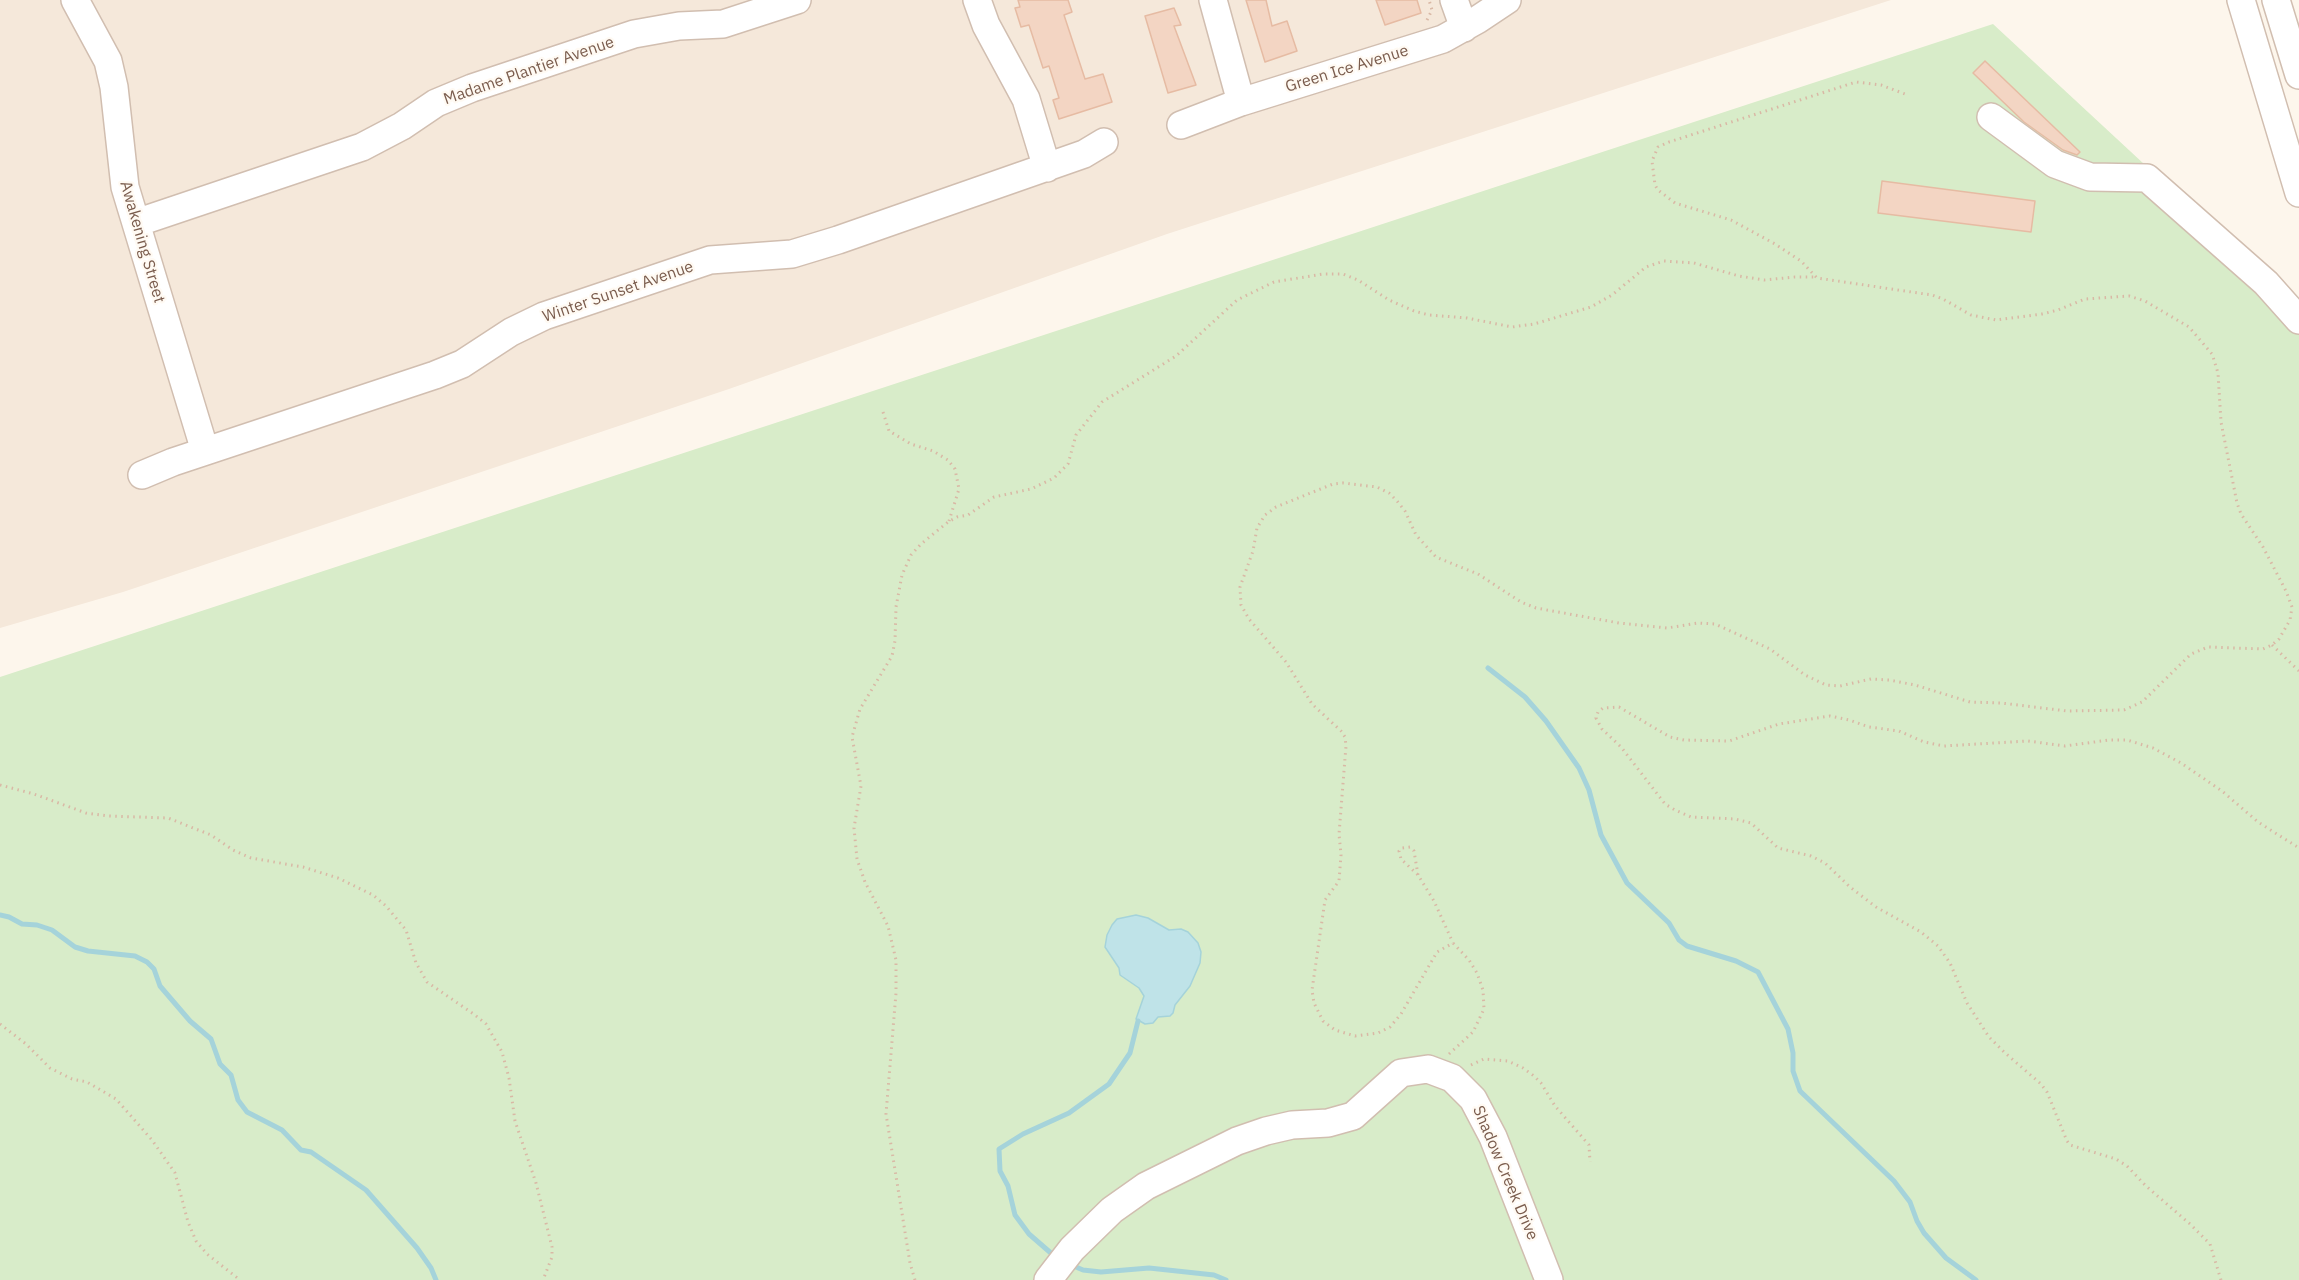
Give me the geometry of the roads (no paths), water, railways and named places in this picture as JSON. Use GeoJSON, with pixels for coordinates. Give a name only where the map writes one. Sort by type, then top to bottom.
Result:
{"type":"FeatureCollection","features":[{"type":"Feature","properties":{"kind":"street","name":"Awakening Street"},"geometry":{"type":"LineString","coordinates":[[75,0],[108,61],[114,87],[124,187],[205,451]]}},
{"type":"Feature","properties":{"kind":"street","name":"Madame Plantier Avenue"},"geometry":{"type":"LineString","coordinates":[[135,223],[363,147],[396,131],[436,103],[472,88],[634,34],[679,26],[723,24],[797,0]]}},
{"type":"Feature","properties":{"kind":"street"},"geometry":{"type":"LineString","coordinates":[[977,0],[986,25],[1026,99],[1047,168]]}},
{"type":"Feature","properties":{"kind":"street"},"geometry":{"type":"LineString","coordinates":[[1213,0],[1241,102]]}},
{"type":"Feature","properties":{"kind":"street"},"geometry":{"type":"LineString","coordinates":[[1454,0],[1464,28]]}},
{"type":"Feature","properties":{"kind":"street","name":"Green Ice Avenue"},"geometry":{"type":"LineString","coordinates":[[1181,125],[1241,102],[1443,39],[1507,0]]}},
{"type":"Feature","properties":{"kind":"street"},"geometry":{"type":"LineString","coordinates":[[2241,0],[2299,193]]}},
{"type":"Feature","properties":{"kind":"street"},"geometry":{"type":"LineString","coordinates":[[2276,0],[2299,75]]}},
{"type":"Feature","properties":{"kind":"street"},"geometry":{"type":"LineString","coordinates":[[1991,117],[2055,164],[2090,177],[2147,178],[2266,283],[2299,320]]}},
{"type":"Feature","properties":{"kind":"street","name":"Winter Sunset Avenue"},"geometry":{"type":"LineString","coordinates":[[141,475],[205,451],[435,375],[462,364],[511,332],[544,316],[710,260],[792,254],[1047,168],[1084,154],[1104,142]]}},
{"type":"Feature","properties":{"kind":"street","name":"Shadow Creek Drive"},"geometry":{"type":"LineString","coordinates":[[1048,1280],[1072,1249],[1112,1210],[1146,1186],[1237,1141],[1266,1131],[1292,1125],[1328,1123],[1353,1116],[1401,1073],[1428,1069],[1452,1078],[1473,1099],[1493,1137],[1550,1280]]}},
{"type":"Feature","properties":{"kind":"water"},"geometry":{"type":"Polygon","coordinates":[[[1136,915],[1148,918],[1169,930],[1181,929],[1188,932],[1198,943],[1201,952],[1200,963],[1190,986],[1175,1005],[1173,1013],[1170,1016],[1158,1017],[1153,1023],[1145,1024],[1136,1019],[1144,996],[1139,988],[1120,975],[1119,968],[1105,947],[1107,935],[1117,919],[1136,915]]]}},
{"type":"Feature","properties":{"kind":"waterway"},"geometry":{"type":"LineString","coordinates":[[1488,668],[1525,697],[1546,721],[1579,768],[1589,790],[1601,835],[1627,883],[1669,923],[1679,940],[1687,946],[1736,961],[1758,972],[1788,1029],[1793,1053],[1793,1071],[1800,1091],[1894,1181],[1910,1202],[1924,1233],[1946,1258],[1976,1280]]}},
{"type":"Feature","properties":{"kind":"waterway"},"geometry":{"type":"LineString","coordinates":[[0,915],[22,924],[37,925],[52,930],[75,947],[88,951],[135,956],[147,962],[154,969],[160,986],[190,1021],[211,1039],[220,1064],[231,1075],[238,1100],[247,1112],[282,1130],[301,1150],[311,1152],[366,1190],[417,1248],[431,1268],[436,1280]]}},
{"type":"Feature","properties":{"kind":"waterway"},"geometry":{"type":"LineString","coordinates":[[1052,1254],[1029,1234],[1015,1215],[1008,1186],[1000,1171],[999,1149],[1023,1134],[1069,1113],[1109,1084],[1130,1053],[1138,1021]]}},
{"type":"Feature","properties":{"kind":"waterway"},"geometry":{"type":"LineString","coordinates":[[1069,1264],[1083,1270],[1101,1272],[1149,1268],[1214,1275],[1226,1280]]}}]}
